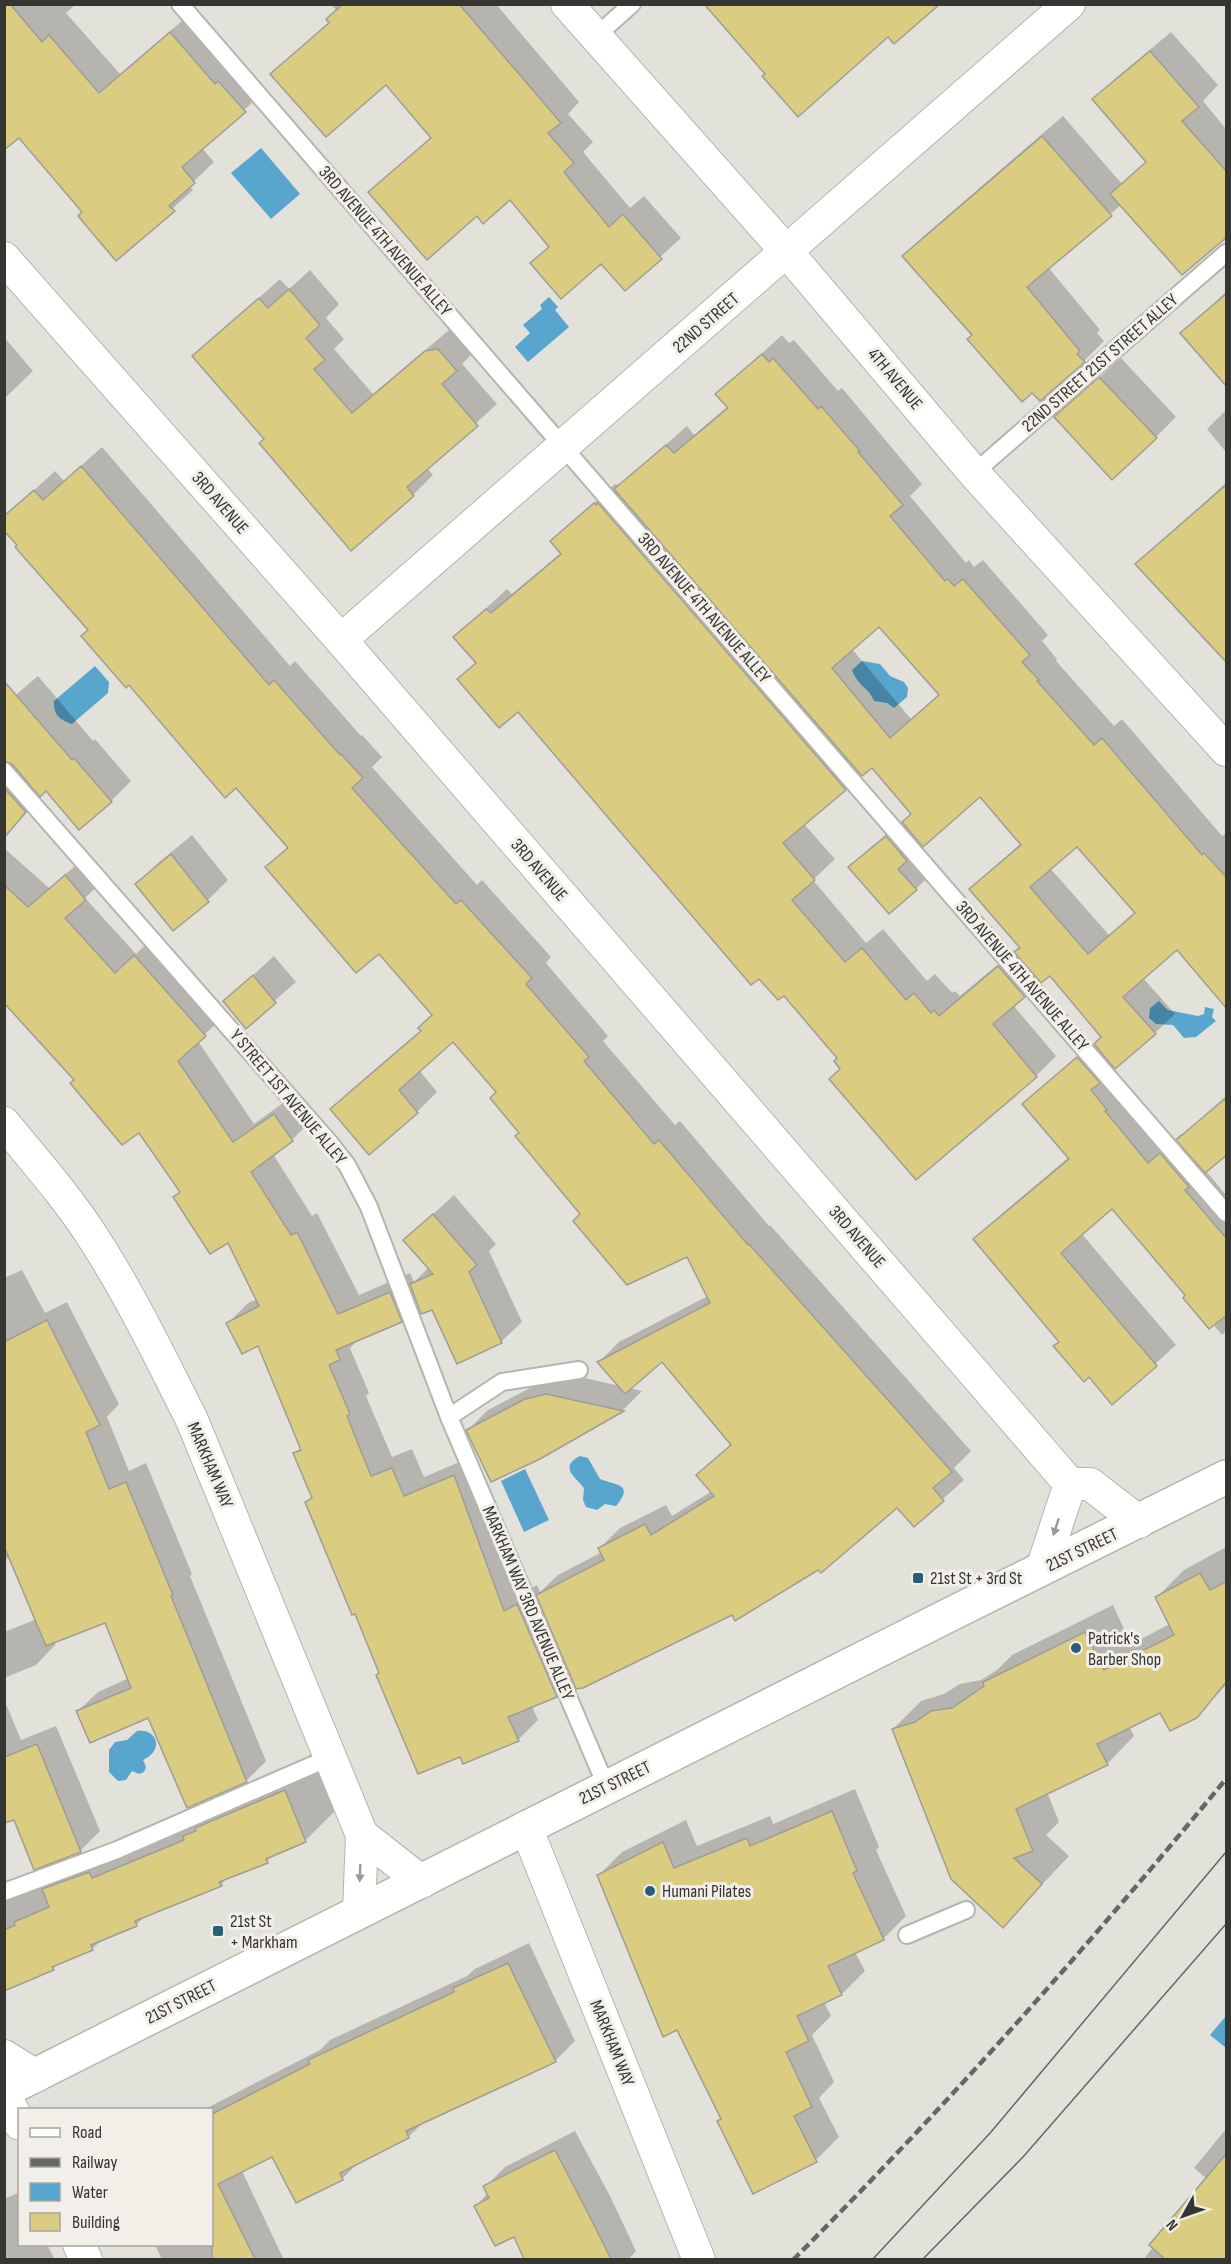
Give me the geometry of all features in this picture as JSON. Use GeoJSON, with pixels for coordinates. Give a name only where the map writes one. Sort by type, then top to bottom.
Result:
{"type":"FeatureCollection","features":[{"type":"Feature","properties":{"kind":"main road","name":"21ST STREET"},"geometry":{"type":"LineString","coordinates":[[4,2093],[526,1827],[1227,1478]]}},
{"type":"Feature","properties":{"kind":"street","name":"4TH AVENUE"},"geometry":{"type":"LineString","coordinates":[[567,4],[786,252],[974,473],[1227,750]]}},
{"type":"Feature","properties":{"kind":"street","name":"22ND STREET"},"geometry":{"type":"LineString","coordinates":[[341,640],[1069,4]]}},
{"type":"Feature","properties":{"kind":"street","name":"3RD AVENUE"},"geometry":{"type":"LineString","coordinates":[[4,258],[341,640],[1070,1484]]}},
{"type":"Feature","properties":{"kind":"street","name":"MARKHAM WAY"},"geometry":{"type":"LineString","coordinates":[[4,1123],[50,1178],[94,1238],[161,1358],[192,1420],[362,1835],[359,1912]]}},
{"type":"Feature","properties":{"kind":"street"},"geometry":{"type":"LineString","coordinates":[[1042,1569],[1070,1484],[1090,1484],[1139,1522]]}},
{"type":"Feature","properties":{"kind":"street","name":"MARKHAM WAY"},"geometry":{"type":"LineString","coordinates":[[526,1827],[699,2259]]}},
{"type":"Feature","properties":{"kind":"street"},"geometry":{"type":"LineString","coordinates":[[362,1835],[422,1882]]}},
{"type":"Feature","properties":{"kind":"street"},"geometry":{"type":"LineString","coordinates":[[4,2056],[36,2076]]}},
{"type":"Feature","properties":{"kind":"street"},"geometry":{"type":"LineString","coordinates":[[4,2093],[18,2120]]}},
{"type":"Feature","properties":{"kind":"lane","name":"3RD AVENUE 4TH AVENUE ALLEY"},"geometry":{"type":"LineString","coordinates":[[180,4],[1227,1213]]}},
{"type":"Feature","properties":{"kind":"lane"},"geometry":{"type":"LineString","coordinates":[[595,37],[632,4]]}},
{"type":"Feature","properties":{"kind":"lane","name":"22ND STREET 21ST STREET ALLEY"},"geometry":{"type":"LineString","coordinates":[[974,473],[1227,254]]}},
{"type":"Feature","properties":{"kind":"lane","name":"Y STREET 1ST AVENUE ALLEY"},"geometry":{"type":"LineString","coordinates":[[4,771],[347,1165],[369,1207],[449,1418]]}},
{"type":"Feature","properties":{"kind":"lane"},"geometry":{"type":"LineString","coordinates":[[449,1418],[502,1382],[579,1370]]}},
{"type":"Feature","properties":{"kind":"lane","name":"MARKHAM WAY 3RD AVENUE ALLEY"},"geometry":{"type":"LineString","coordinates":[[449,1418],[607,1788]]}},
{"type":"Feature","properties":{"kind":"lane"},"geometry":{"type":"LineString","coordinates":[[4,1892],[117,1850],[331,1757]]}},
{"type":"Feature","properties":{"kind":"lane"},"geometry":{"type":"LineString","coordinates":[[907,1935],[966,1910]]}},
{"type":"Feature","properties":{"kind":"water"},"geometry":{"type":"Polygon","coordinates":[[[261,148],[300,194],[271,219],[231,173],[261,148]]]}},
{"type":"Feature","properties":{"kind":"water"},"geometry":{"type":"Polygon","coordinates":[[[549,297],[558,307],[555,310],[569,327],[528,362],[515,347],[530,333],[523,325],[542,309],[540,305],[549,297]]]}},
{"type":"Feature","properties":{"kind":"water"},"geometry":{"type":"Polygon","coordinates":[[[862,661],[880,664],[890,676],[904,682],[908,688],[907,697],[894,708],[887,703],[874,701],[852,670],[862,661]]]}},
{"type":"Feature","properties":{"kind":"water"},"geometry":{"type":"Polygon","coordinates":[[[95,666],[109,682],[108,693],[72,724],[64,721],[56,713],[54,701],[95,666]]]}},
{"type":"Feature","properties":{"kind":"water"},"geometry":{"type":"Polygon","coordinates":[[[1159,1001],[1168,1010],[1198,1016],[1204,1014],[1205,1007],[1214,1009],[1212,1017],[1216,1021],[1196,1037],[1184,1038],[1173,1025],[1156,1024],[1149,1018],[1150,1008],[1159,1001]]]}},
{"type":"Feature","properties":{"kind":"water"},"geometry":{"type":"Polygon","coordinates":[[[580,1456],[588,1458],[600,1479],[622,1487],[624,1493],[616,1506],[605,1504],[597,1510],[586,1507],[583,1500],[584,1488],[569,1468],[570,1464],[580,1456]]]}},
{"type":"Feature","properties":{"kind":"water"},"geometry":{"type":"Polygon","coordinates":[[[525,1469],[549,1520],[524,1532],[501,1481],[525,1469]]]}},
{"type":"Feature","properties":{"kind":"water"},"geometry":{"type":"Polygon","coordinates":[[[137,1731],[144,1731],[153,1736],[156,1746],[150,1756],[143,1760],[146,1767],[144,1772],[139,1774],[132,1771],[126,1780],[118,1781],[109,1772],[109,1750],[115,1742],[127,1740],[137,1731]]]}},
{"type":"Feature","properties":{"kind":"water"},"geometry":{"type":"Polygon","coordinates":[[[1226,2016],[1226,2048],[1210,2035],[1226,2016]]]}},
{"type":"Feature","properties":{"kind":"building"},"geometry":{"type":"Polygon","coordinates":[[[4,4],[10,4],[42,42],[49,35],[99,93],[170,32],[215,84],[218,81],[246,112],[182,167],[195,183],[169,206],[175,211],[116,261],[78,216],[82,212],[19,138],[4,150],[4,4]]]}},
{"type":"Feature","properties":{"kind":"building"},"geometry":{"type":"Polygon","coordinates":[[[343,4],[459,4],[561,123],[548,133],[574,163],[564,172],[609,227],[623,214],[662,259],[625,291],[601,264],[561,299],[530,263],[549,247],[510,200],[483,224],[477,216],[427,260],[368,192],[431,138],[386,85],[326,137],[270,74],[329,23],[326,19],[343,4]]]}},
{"type":"Feature","properties":{"kind":"building"},"geometry":{"type":"Polygon","coordinates":[[[704,4],[940,4],[894,44],[888,37],[798,117],[762,76],[765,74],[704,4]]]}},
{"type":"Feature","properties":{"kind":"building"},"geometry":{"type":"Polygon","coordinates":[[[1150,51],[1199,107],[1182,121],[1227,172],[1227,237],[1182,275],[1110,194],[1146,162],[1092,99],[1150,51]]]}},
{"type":"Feature","properties":{"kind":"building"},"geometry":{"type":"Polygon","coordinates":[[[1042,136],[1112,216],[1027,287],[1080,351],[1077,354],[1085,362],[1040,401],[1032,393],[1022,402],[967,339],[972,335],[902,256],[1042,136]]]}},
{"type":"Feature","properties":{"kind":"building"},"geometry":{"type":"Polygon","coordinates":[[[289,289],[320,325],[306,338],[325,360],[314,369],[352,413],[425,351],[438,349],[457,371],[442,384],[478,426],[407,487],[414,496],[351,551],[259,443],[264,439],[192,356],[259,298],[268,308],[289,289]]]}},
{"type":"Feature","properties":{"kind":"building"},"geometry":{"type":"Polygon","coordinates":[[[1227,293],[1227,387],[1180,333],[1227,293]]]}},
{"type":"Feature","properties":{"kind":"building"},"geometry":{"type":"Polygon","coordinates":[[[762,354],[769,362],[773,358],[818,409],[821,406],[903,505],[890,516],[945,581],[948,579],[954,586],[963,579],[1030,655],[1022,662],[1039,680],[1037,681],[1094,745],[1102,738],[1202,855],[1204,853],[1227,878],[1227,1009],[1177,950],[1123,997],[1156,1034],[1115,1069],[1094,1044],[1101,1037],[1050,976],[1041,983],[1014,952],[1020,948],[969,889],[1021,845],[980,797],[923,847],[902,822],[911,814],[872,768],[862,776],[614,489],[666,445],[674,453],[728,408],[715,394],[762,354]],[[879,627],[832,668],[890,738],[939,695],[879,627]],[[1077,847],[1030,887],[1088,954],[1135,913],[1077,847]]]}},
{"type":"Feature","properties":{"kind":"building"},"geometry":{"type":"Polygon","coordinates":[[[1099,377],[1157,438],[1112,480],[1054,417],[1099,377]]]}},
{"type":"Feature","properties":{"kind":"building"},"geometry":{"type":"Polygon","coordinates":[[[81,466],[269,685],[274,680],[363,778],[352,788],[456,904],[461,900],[532,978],[526,984],[589,1057],[584,1061],[654,1144],[659,1140],[748,1245],[952,1472],[933,1488],[944,1501],[914,1527],[897,1508],[821,1573],[818,1570],[735,1621],[732,1615],[583,1688],[576,1689],[536,1595],[604,1560],[598,1548],[645,1524],[651,1535],[714,1496],[696,1475],[731,1445],[662,1362],[625,1394],[597,1362],[710,1303],[687,1257],[627,1285],[573,1221],[580,1214],[515,1136],[519,1133],[490,1098],[496,1092],[453,1042],[399,1090],[418,1113],[369,1155],[330,1109],[421,1031],[418,1028],[432,1015],[379,954],[356,973],[265,867],[288,848],[236,788],[225,798],[129,685],[126,688],[81,636],[88,630],[15,547],[17,545],[4,531],[4,516],[34,490],[43,500],[81,466]]]}},
{"type":"Feature","properties":{"kind":"building"},"geometry":{"type":"Polygon","coordinates":[[[1227,484],[1227,663],[1135,564],[1227,484]]]}},
{"type":"Feature","properties":{"kind":"building"},"geometry":{"type":"Polygon","coordinates":[[[594,503],[596,505],[598,503],[846,790],[783,843],[815,880],[792,900],[845,962],[862,948],[906,1000],[914,993],[931,1013],[934,1010],[939,1016],[998,966],[1025,997],[993,1024],[1037,1077],[916,1180],[829,1079],[840,1069],[834,1061],[837,1058],[784,996],[778,1000],[759,979],[751,985],[518,712],[499,728],[457,679],[476,663],[453,637],[486,609],[491,613],[561,554],[550,541],[594,503]]]}},
{"type":"Feature","properties":{"kind":"building"},"geometry":{"type":"Polygon","coordinates":[[[4,681],[72,760],[74,758],[112,802],[79,830],[46,791],[40,797],[12,764],[4,761],[4,681]]]}},
{"type":"Feature","properties":{"kind":"building"},"geometry":{"type":"Polygon","coordinates":[[[4,788],[26,812],[4,838],[4,788]]]}},
{"type":"Feature","properties":{"kind":"building"},"geometry":{"type":"Polygon","coordinates":[[[886,836],[907,861],[898,869],[917,890],[889,914],[848,867],[886,836]]]}},
{"type":"Feature","properties":{"kind":"building"},"geometry":{"type":"Polygon","coordinates":[[[171,854],[209,902],[173,931],[135,884],[171,854]]]}},
{"type":"Feature","properties":{"kind":"building"},"geometry":{"type":"Polygon","coordinates":[[[65,875],[86,900],[65,918],[115,973],[134,955],[206,1036],[178,1061],[233,1142],[274,1114],[293,1141],[251,1172],[291,1235],[297,1232],[338,1314],[390,1292],[402,1322],[336,1350],[340,1360],[329,1365],[350,1414],[347,1416],[371,1476],[392,1468],[404,1496],[454,1475],[504,1611],[517,1604],[557,1697],[508,1717],[519,1741],[463,1764],[460,1757],[418,1774],[376,1675],[379,1673],[355,1614],[352,1615],[305,1502],[312,1498],[293,1453],[301,1450],[258,1346],[242,1354],[226,1323],[259,1306],[228,1243],[210,1254],[173,1197],[180,1192],[139,1133],[122,1145],[70,1083],[74,1080],[4,1003],[4,885],[28,907],[65,875]]]}},
{"type":"Feature","properties":{"kind":"building"},"geometry":{"type":"Polygon","coordinates":[[[253,975],[276,1003],[246,1029],[223,1001],[253,975]]]}},
{"type":"Feature","properties":{"kind":"building"},"geometry":{"type":"Polygon","coordinates":[[[1077,1057],[1100,1083],[1091,1090],[1107,1110],[1105,1111],[1148,1163],[1160,1153],[1189,1187],[1185,1190],[1227,1239],[1227,1315],[1209,1329],[1183,1298],[1185,1295],[1112,1209],[1061,1253],[1157,1366],[1112,1405],[1089,1377],[1084,1382],[1053,1346],[1059,1342],[973,1239],[1069,1159],[1022,1104],[1077,1057]]]}},
{"type":"Feature","properties":{"kind":"building"},"geometry":{"type":"Polygon","coordinates":[[[1227,1097],[1227,1155],[1205,1173],[1176,1140],[1227,1097]]]}},
{"type":"Feature","properties":{"kind":"building"},"geometry":{"type":"Polygon","coordinates":[[[433,1214],[477,1265],[469,1272],[502,1343],[457,1364],[432,1310],[421,1314],[410,1284],[433,1274],[403,1240],[433,1214]]]}},
{"type":"Feature","properties":{"kind":"building"},"geometry":{"type":"Polygon","coordinates":[[[47,1320],[100,1425],[86,1432],[109,1489],[126,1482],[247,1782],[187,1808],[148,1718],[90,1743],[76,1711],[131,1688],[105,1623],[46,1646],[4,1546],[4,1342],[47,1320]]]}},
{"type":"Feature","properties":{"kind":"building"},"geometry":{"type":"Polygon","coordinates":[[[546,1394],[624,1411],[540,1459],[491,1482],[466,1430],[525,1399],[546,1394]]]}},
{"type":"Feature","properties":{"kind":"building"},"geometry":{"type":"Polygon","coordinates":[[[1200,1573],[1210,1590],[1227,1581],[1227,1681],[1197,1718],[1170,1731],[1160,1713],[1097,1744],[1108,1765],[1016,1809],[1033,1851],[1014,1858],[1042,1884],[1003,1928],[951,1879],[892,1729],[915,1722],[931,1711],[952,1708],[984,1686],[983,1682],[1085,1632],[1104,1670],[1174,1635],[1155,1597],[1200,1573]]]}},
{"type":"Feature","properties":{"kind":"building"},"geometry":{"type":"Polygon","coordinates":[[[37,1744],[81,1852],[34,1870],[14,1820],[4,1823],[4,1757],[37,1744]]]}},
{"type":"Feature","properties":{"kind":"building"},"geometry":{"type":"Polygon","coordinates":[[[285,1790],[306,1842],[266,1859],[268,1863],[219,1882],[222,1886],[135,1921],[137,1926],[91,1945],[93,1950],[52,1967],[54,1970],[4,1991],[4,1930],[15,1925],[14,1922],[49,1907],[42,1889],[89,1872],[92,1878],[184,1840],[183,1836],[196,1831],[195,1828],[285,1790]]]}},
{"type":"Feature","properties":{"kind":"building"},"geometry":{"type":"Polygon","coordinates":[[[832,1811],[857,1871],[853,1873],[884,1940],[828,1966],[842,1995],[797,2016],[809,2041],[786,2052],[812,2107],[794,2116],[817,2162],[753,2194],[717,2121],[721,2119],[677,2030],[663,2037],[597,1875],[663,1842],[674,1868],[747,1838],[750,1846],[832,1811]]]}},
{"type":"Feature","properties":{"kind":"building"},"geometry":{"type":"Polygon","coordinates":[[[508,1963],[556,2062],[406,2131],[409,2138],[340,2173],[343,2180],[296,2203],[272,2157],[218,2184],[255,2259],[212,2259],[213,2113],[310,2064],[308,2060],[454,1992],[453,1988],[508,1963]]]}},
{"type":"Feature","properties":{"kind":"building"},"geometry":{"type":"Polygon","coordinates":[[[555,2150],[611,2259],[524,2259],[514,2237],[495,2246],[474,2206],[489,2198],[483,2186],[555,2150]]]}},
{"type":"Feature","properties":{"kind":"building"},"geometry":{"type":"Polygon","coordinates":[[[1227,2153],[1227,2259],[1165,2259],[1149,2245],[1227,2153]]]}},
{"type":"Feature","properties":{"kind":"tram line"},"geometry":{"type":"LineString","coordinates":[[872,2260],[991,2132],[1226,1852]]}},
{"type":"Feature","properties":{"kind":"tram line"},"geometry":{"type":"LineString","coordinates":[[922,2260],[1023,2157],[1226,1924]]}},
{"type":"Feature","properties":{"kind":"railway"},"geometry":{"type":"LineString","coordinates":[[793,2260],[961,2084],[1122,1903],[1226,1779]]}},
{"type":"Feature","properties":{"kind":"place","name":"21st St + 3rd St"},"geometry":{"type":"Point","coordinates":[918,1578]}},
{"type":"Feature","properties":{"kind":"place","name":"Patrick's Barber Shop"},"geometry":{"type":"Point","coordinates":[1076,1648]}},
{"type":"Feature","properties":{"kind":"place","name":"Humani Pilates"},"geometry":{"type":"Point","coordinates":[650,1891]}},
{"type":"Feature","properties":{"kind":"place","name":"21st St + Markham"},"geometry":{"type":"Point","coordinates":[218,1931]}}]}
